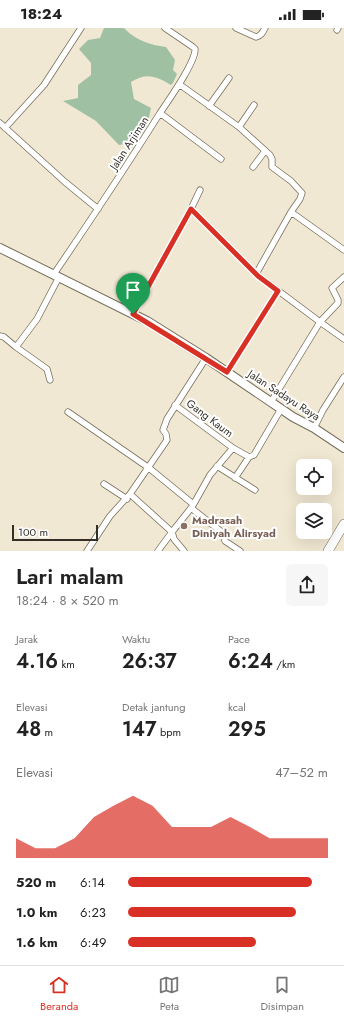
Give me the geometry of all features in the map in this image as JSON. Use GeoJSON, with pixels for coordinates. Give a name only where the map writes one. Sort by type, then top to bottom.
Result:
{"type":"FeatureCollection","features":[{"type":"Feature","properties":{"kind":"main road"},"geometry":{"type":"LineString","coordinates":[[328,551],[343,527]]}},
{"type":"Feature","properties":{"kind":"street"},"geometry":{"type":"LineString","coordinates":[[5,128],[44,85],[81,28]]}},
{"type":"Feature","properties":{"kind":"street","name":"Jalan Arjiman"},"geometry":{"type":"LineString","coordinates":[[16,347],[37,319],[56,276],[179,84],[194,56],[195,49],[165,28]]}},
{"type":"Feature","properties":{"kind":"street"},"geometry":{"type":"LineString","coordinates":[[236,28],[259,37],[265,28]]}},
{"type":"Feature","properties":{"kind":"street"},"geometry":{"type":"LineString","coordinates":[[209,106],[229,78]]}},
{"type":"Feature","properties":{"kind":"street"},"geometry":{"type":"LineString","coordinates":[[179,84],[239,127],[272,157],[272,167],[291,181],[302,193],[300,199],[256,274]]}},
{"type":"Feature","properties":{"kind":"street"},"geometry":{"type":"LineString","coordinates":[[239,127],[254,105]]}},
{"type":"Feature","properties":{"kind":"street"},"geometry":{"type":"LineString","coordinates":[[160,113],[221,159]]}},
{"type":"Feature","properties":{"kind":"street"},"geometry":{"type":"LineString","coordinates":[[0,123],[65,182],[98,209]]}},
{"type":"Feature","properties":{"kind":"street"},"geometry":{"type":"LineString","coordinates":[[253,167],[265,151]]}},
{"type":"Feature","properties":{"kind":"street"},"geometry":{"type":"LineString","coordinates":[[133,314],[200,190]]}},
{"type":"Feature","properties":{"kind":"street"},"geometry":{"type":"LineString","coordinates":[[191,209],[256,274],[344,339]]}},
{"type":"Feature","properties":{"kind":"street"},"geometry":{"type":"LineString","coordinates":[[291,212],[344,250]]}},
{"type":"Feature","properties":{"kind":"street","name":"Jalan Sadayu Raya"},"geometry":{"type":"LineString","coordinates":[[0,248],[133,314],[206,358],[281,409],[343,445]]}},
{"type":"Feature","properties":{"kind":"street"},"geometry":{"type":"LineString","coordinates":[[270,402],[320,322],[338,303],[332,288],[344,277]]}},
{"type":"Feature","properties":{"kind":"street"},"geometry":{"type":"LineString","coordinates":[[227,372],[278,291]]}},
{"type":"Feature","properties":{"kind":"street"},"geometry":{"type":"LineString","coordinates":[[0,336],[4,337],[47,369],[50,380]]}},
{"type":"Feature","properties":{"kind":"street"},"geometry":{"type":"LineString","coordinates":[[87,551],[110,516],[128,496],[149,468],[167,440],[168,436],[164,430],[164,426],[175,405],[206,358]]}},
{"type":"Feature","properties":{"kind":"street"},"geometry":{"type":"LineString","coordinates":[[314,428],[323,410],[344,377]]}},
{"type":"Feature","properties":{"kind":"street","name":"Gang Kaum"},"geometry":{"type":"LineString","coordinates":[[175,405],[233,448],[249,457]]}},
{"type":"Feature","properties":{"kind":"street"},"geometry":{"type":"LineString","coordinates":[[236,478],[249,457],[254,455],[281,409]]}},
{"type":"Feature","properties":{"kind":"street"},"geometry":{"type":"LineString","coordinates":[[68,412],[149,468],[223,533],[225,541],[240,551]]}},
{"type":"Feature","properties":{"kind":"street","name":"Gang Kaum"},"geometry":{"type":"LineString","coordinates":[[158,551],[192,506],[210,475],[233,448]]}},
{"type":"Feature","properties":{"kind":"street"},"geometry":{"type":"LineString","coordinates":[[217,466],[255,490]]}},
{"type":"Feature","properties":{"kind":"street"},"geometry":{"type":"LineString","coordinates":[[104,484],[128,496],[172,532],[174,539],[184,551]]}},
{"type":"Feature","properties":{"kind":"green space"},"geometry":{"type":"Polygon","coordinates":[[[104,28],[124,28],[133,36],[143,41],[166,47],[175,60],[173,70],[177,74],[171,85],[161,79],[151,76],[142,77],[131,82],[134,99],[151,108],[147,127],[135,142],[119,145],[96,121],[63,101],[78,98],[78,85],[91,75],[91,63],[79,49],[88,40],[100,38],[104,28]]]}},
{"type":"Feature","properties":{"kind":"place","name":"Madrasah Diniyah Alirsyad"},"geometry":{"type":"Point","coordinates":[184,526]}},
{"type":"Feature","properties":{"kind":"route"},"geometry":{"type":"LineString","coordinates":[[191,209],[258,276],[278,291],[227,372],[147,321],[133,314],[191,209]]}}]}
